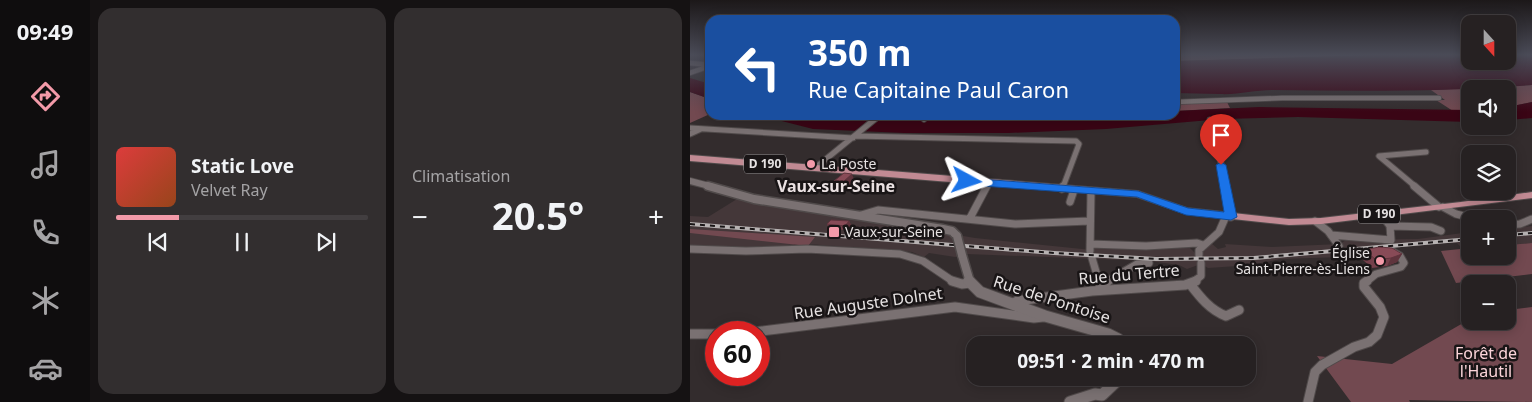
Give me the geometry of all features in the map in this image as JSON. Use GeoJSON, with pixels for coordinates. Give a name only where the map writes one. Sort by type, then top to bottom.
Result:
{"type":"FeatureCollection","features":[{"type":"Feature","properties":{"kind":"main road","name":"D 190"},"geometry":{"type":"LineString","coordinates":[[690,158],[1138,194],[1186,211],[1289,222],[1381,214],[1532,195]]}},
{"type":"Feature","properties":{"kind":"street"},"geometry":{"type":"LineString","coordinates":[[1180,102],[1282,98],[1439,98]]}},
{"type":"Feature","properties":{"kind":"street"},"geometry":{"type":"LineString","coordinates":[[814,168],[874,120]]}},
{"type":"Feature","properties":{"kind":"street"},"geometry":{"type":"LineString","coordinates":[[1210,120],[1227,192],[1229,216]]}},
{"type":"Feature","properties":{"kind":"street"},"geometry":{"type":"LineString","coordinates":[[690,128],[856,136],[1076,141],[1079,144],[1062,189]]}},
{"type":"Feature","properties":{"kind":"street"},"geometry":{"type":"LineString","coordinates":[[690,134],[702,128]]}},
{"type":"Feature","properties":{"kind":"street"},"geometry":{"type":"LineString","coordinates":[[1426,152],[1379,156],[1441,207],[1461,215]]}},
{"type":"Feature","properties":{"kind":"street"},"geometry":{"type":"LineString","coordinates":[[690,181],[754,200],[950,230],[957,236],[970,283],[956,283],[923,261],[900,254],[807,249],[746,252],[690,249]]}},
{"type":"Feature","properties":{"kind":"street"},"geometry":{"type":"LineString","coordinates":[[970,218],[989,183]]}},
{"type":"Feature","properties":{"kind":"street"},"geometry":{"type":"LineString","coordinates":[[1070,202],[1074,190]]}},
{"type":"Feature","properties":{"kind":"street"},"geometry":{"type":"LineString","coordinates":[[1091,191],[1092,213],[1089,222],[1091,251],[1101,288],[1137,264],[1149,264]]}},
{"type":"Feature","properties":{"kind":"street"},"geometry":{"type":"LineString","coordinates":[[860,215],[878,210],[1015,224],[1089,222]]}},
{"type":"Feature","properties":{"kind":"street"},"geometry":{"type":"LineString","coordinates":[[1331,236],[1391,240],[1390,226],[1381,214]]}},
{"type":"Feature","properties":{"kind":"street","name":"Rue du Tertre"},"geometry":{"type":"LineString","coordinates":[[1011,304],[1101,288],[1190,284],[1201,276],[1199,250],[1219,232],[1229,216]]}},
{"type":"Feature","properties":{"kind":"street"},"geometry":{"type":"LineString","coordinates":[[1516,224],[1532,219]]}},
{"type":"Feature","properties":{"kind":"street"},"geometry":{"type":"LineString","coordinates":[[1308,402],[1315,372],[1322,365],[1354,347],[1369,342],[1377,335],[1381,327],[1384,317],[1380,308],[1364,287],[1366,280],[1376,274],[1401,267],[1404,263],[1400,256],[1388,250],[1363,252],[1353,256],[1347,255],[1315,221]]}},
{"type":"Feature","properties":{"kind":"street"},"geometry":{"type":"LineString","coordinates":[[1390,226],[1431,227],[1441,231]]}},
{"type":"Feature","properties":{"kind":"street"},"geometry":{"type":"LineString","coordinates":[[1091,251],[1197,243],[1203,245]]}},
{"type":"Feature","properties":{"kind":"street","name":"Rue de Pontoise"},"geometry":{"type":"LineString","coordinates":[[970,283],[980,292],[1011,304],[1111,336]]}},
{"type":"Feature","properties":{"kind":"street","name":"Rue du Tertre"},"geometry":{"type":"LineString","coordinates":[[1190,284],[1199,296],[1218,313],[1226,316],[1239,310]]}},
{"type":"Feature","properties":{"kind":"street","name":"Rue Auguste Dolnet"},"geometry":{"type":"LineString","coordinates":[[770,330],[955,307],[1034,318],[1045,316]]}},
{"type":"Feature","properties":{"kind":"street"},"geometry":{"type":"LineString","coordinates":[[690,334],[705,334]]}},
{"type":"Feature","properties":{"kind":"street"},"geometry":{"type":"LineString","coordinates":[[1071,401],[1095,394],[1101,398],[1112,386]]}},
{"type":"Feature","properties":{"kind":"shaded area"},"geometry":{"type":"Polygon","coordinates":[[[1180,74],[1532,74],[1532,85],[1516,86],[1516,80],[1461,80],[1461,89],[1370,91],[1272,90],[1239,93],[1180,93],[1180,74]]]}},
{"type":"Feature","properties":{"kind":"shaded area"},"geometry":{"type":"Polygon","coordinates":[[[690,78],[705,82],[705,97],[690,92],[690,78]]]}},
{"type":"Feature","properties":{"kind":"shaded area"},"geometry":{"type":"Polygon","coordinates":[[[1532,102],[1532,118],[1516,119],[1516,105],[1532,102]]]}},
{"type":"Feature","properties":{"kind":"shaded area"},"geometry":{"type":"Polygon","coordinates":[[[1259,107],[1461,110],[1461,122],[1298,117],[1222,119],[1106,129],[1008,133],[905,133],[813,129],[778,120],[995,121],[1180,120],[1180,111],[1259,107]]]}},
{"type":"Feature","properties":{"kind":"shaded area"},"geometry":{"type":"Polygon","coordinates":[[[737,199],[975,238],[1092,250],[1094,247],[1160,249],[1189,247],[1196,254],[1211,243],[1218,249],[1226,247],[1225,244],[1272,247],[1340,244],[1346,240],[1418,239],[1461,233],[1461,247],[1457,243],[1444,243],[1347,252],[1341,254],[1343,257],[1280,259],[1252,265],[1208,268],[1201,264],[1187,269],[1179,265],[1150,261],[967,254],[955,257],[929,253],[924,257],[912,252],[796,243],[789,249],[690,246],[690,216],[708,217],[737,199]]]}},
{"type":"Feature","properties":{"kind":"shaded area"},"geometry":{"type":"Polygon","coordinates":[[[1532,226],[1532,243],[1516,244],[1516,228],[1532,226]]]}},
{"type":"Feature","properties":{"kind":"green space"},"geometry":{"type":"Polygon","coordinates":[[[1532,85],[1532,102],[1516,105],[1516,86],[1532,85]]]}},
{"type":"Feature","properties":{"kind":"green space"},"geometry":{"type":"Polygon","coordinates":[[[1461,89],[1461,111],[1453,111],[1436,100],[1445,100],[1431,90],[1461,89]]]}},
{"type":"Feature","properties":{"kind":"green space"},"geometry":{"type":"Polygon","coordinates":[[[690,92],[705,97],[705,116],[690,123],[690,92]]]}},
{"type":"Feature","properties":{"kind":"green space"},"geometry":{"type":"Polygon","coordinates":[[[1227,102],[1230,108],[1180,111],[1180,103],[1227,102]]]}},
{"type":"Feature","properties":{"kind":"green space"},"geometry":{"type":"Polygon","coordinates":[[[690,229],[815,237],[808,246],[690,233],[690,229]]]}},
{"type":"Feature","properties":{"kind":"green space"},"geometry":{"type":"Polygon","coordinates":[[[1532,243],[1532,274],[1516,276],[1461,275],[1461,282],[1456,283],[1441,251],[1461,249],[1461,265],[1516,265],[1516,244],[1532,243]]]}},
{"type":"Feature","properties":{"kind":"green space","name":"Forêt de l'Hautil"},"geometry":{"type":"Polygon","coordinates":[[[1532,307],[1532,402],[1409,400],[1410,402],[1351,402],[1317,356],[1392,364],[1461,324],[1461,330],[1516,330],[1516,309],[1532,307]]]}},
{"type":"Feature","properties":{"kind":"building"},"geometry":{"type":"Polygon","coordinates":[[[844,173],[852,174],[843,182],[834,181],[844,173]]]}},
{"type":"Feature","properties":{"kind":"building"},"geometry":{"type":"Polygon","coordinates":[[[831,220],[849,221],[845,226],[827,224],[831,220]]]}},
{"type":"Feature","properties":{"kind":"building"},"geometry":{"type":"Polygon","coordinates":[[[1379,247],[1392,248],[1402,254],[1376,260],[1367,252],[1369,249],[1379,247]]]}},
{"type":"Feature","properties":{"kind":"railway"},"geometry":{"type":"LineString","coordinates":[[690,224],[1054,253],[1156,259],[1254,258],[1461,240]]}},
{"type":"Feature","properties":{"kind":"railway"},"geometry":{"type":"LineString","coordinates":[[1516,234],[1532,233]]}},
{"type":"Feature","properties":{"kind":"place","name":"La Poste"},"geometry":{"type":"Point","coordinates":[811,164]}},
{"type":"Feature","properties":{"kind":"place","name":"Vaux-sur-Seine"},"geometry":{"type":"Point","coordinates":[834,232]}},
{"type":"Feature","properties":{"kind":"place","name":"Église Saint-Pierre-ès-Liens"},"geometry":{"type":"Point","coordinates":[1380,261]}},
{"type":"Feature","properties":{"kind":"district","name":"Vaux-sur-Seine"},"geometry":{"type":"Point","coordinates":[836,186]}},
{"type":"Feature","properties":{"kind":"route"},"geometry":{"type":"LineString","coordinates":[[967,181],[1138,194],[1151,197],[1173,208],[1231,217],[1221,165]]}}]}
